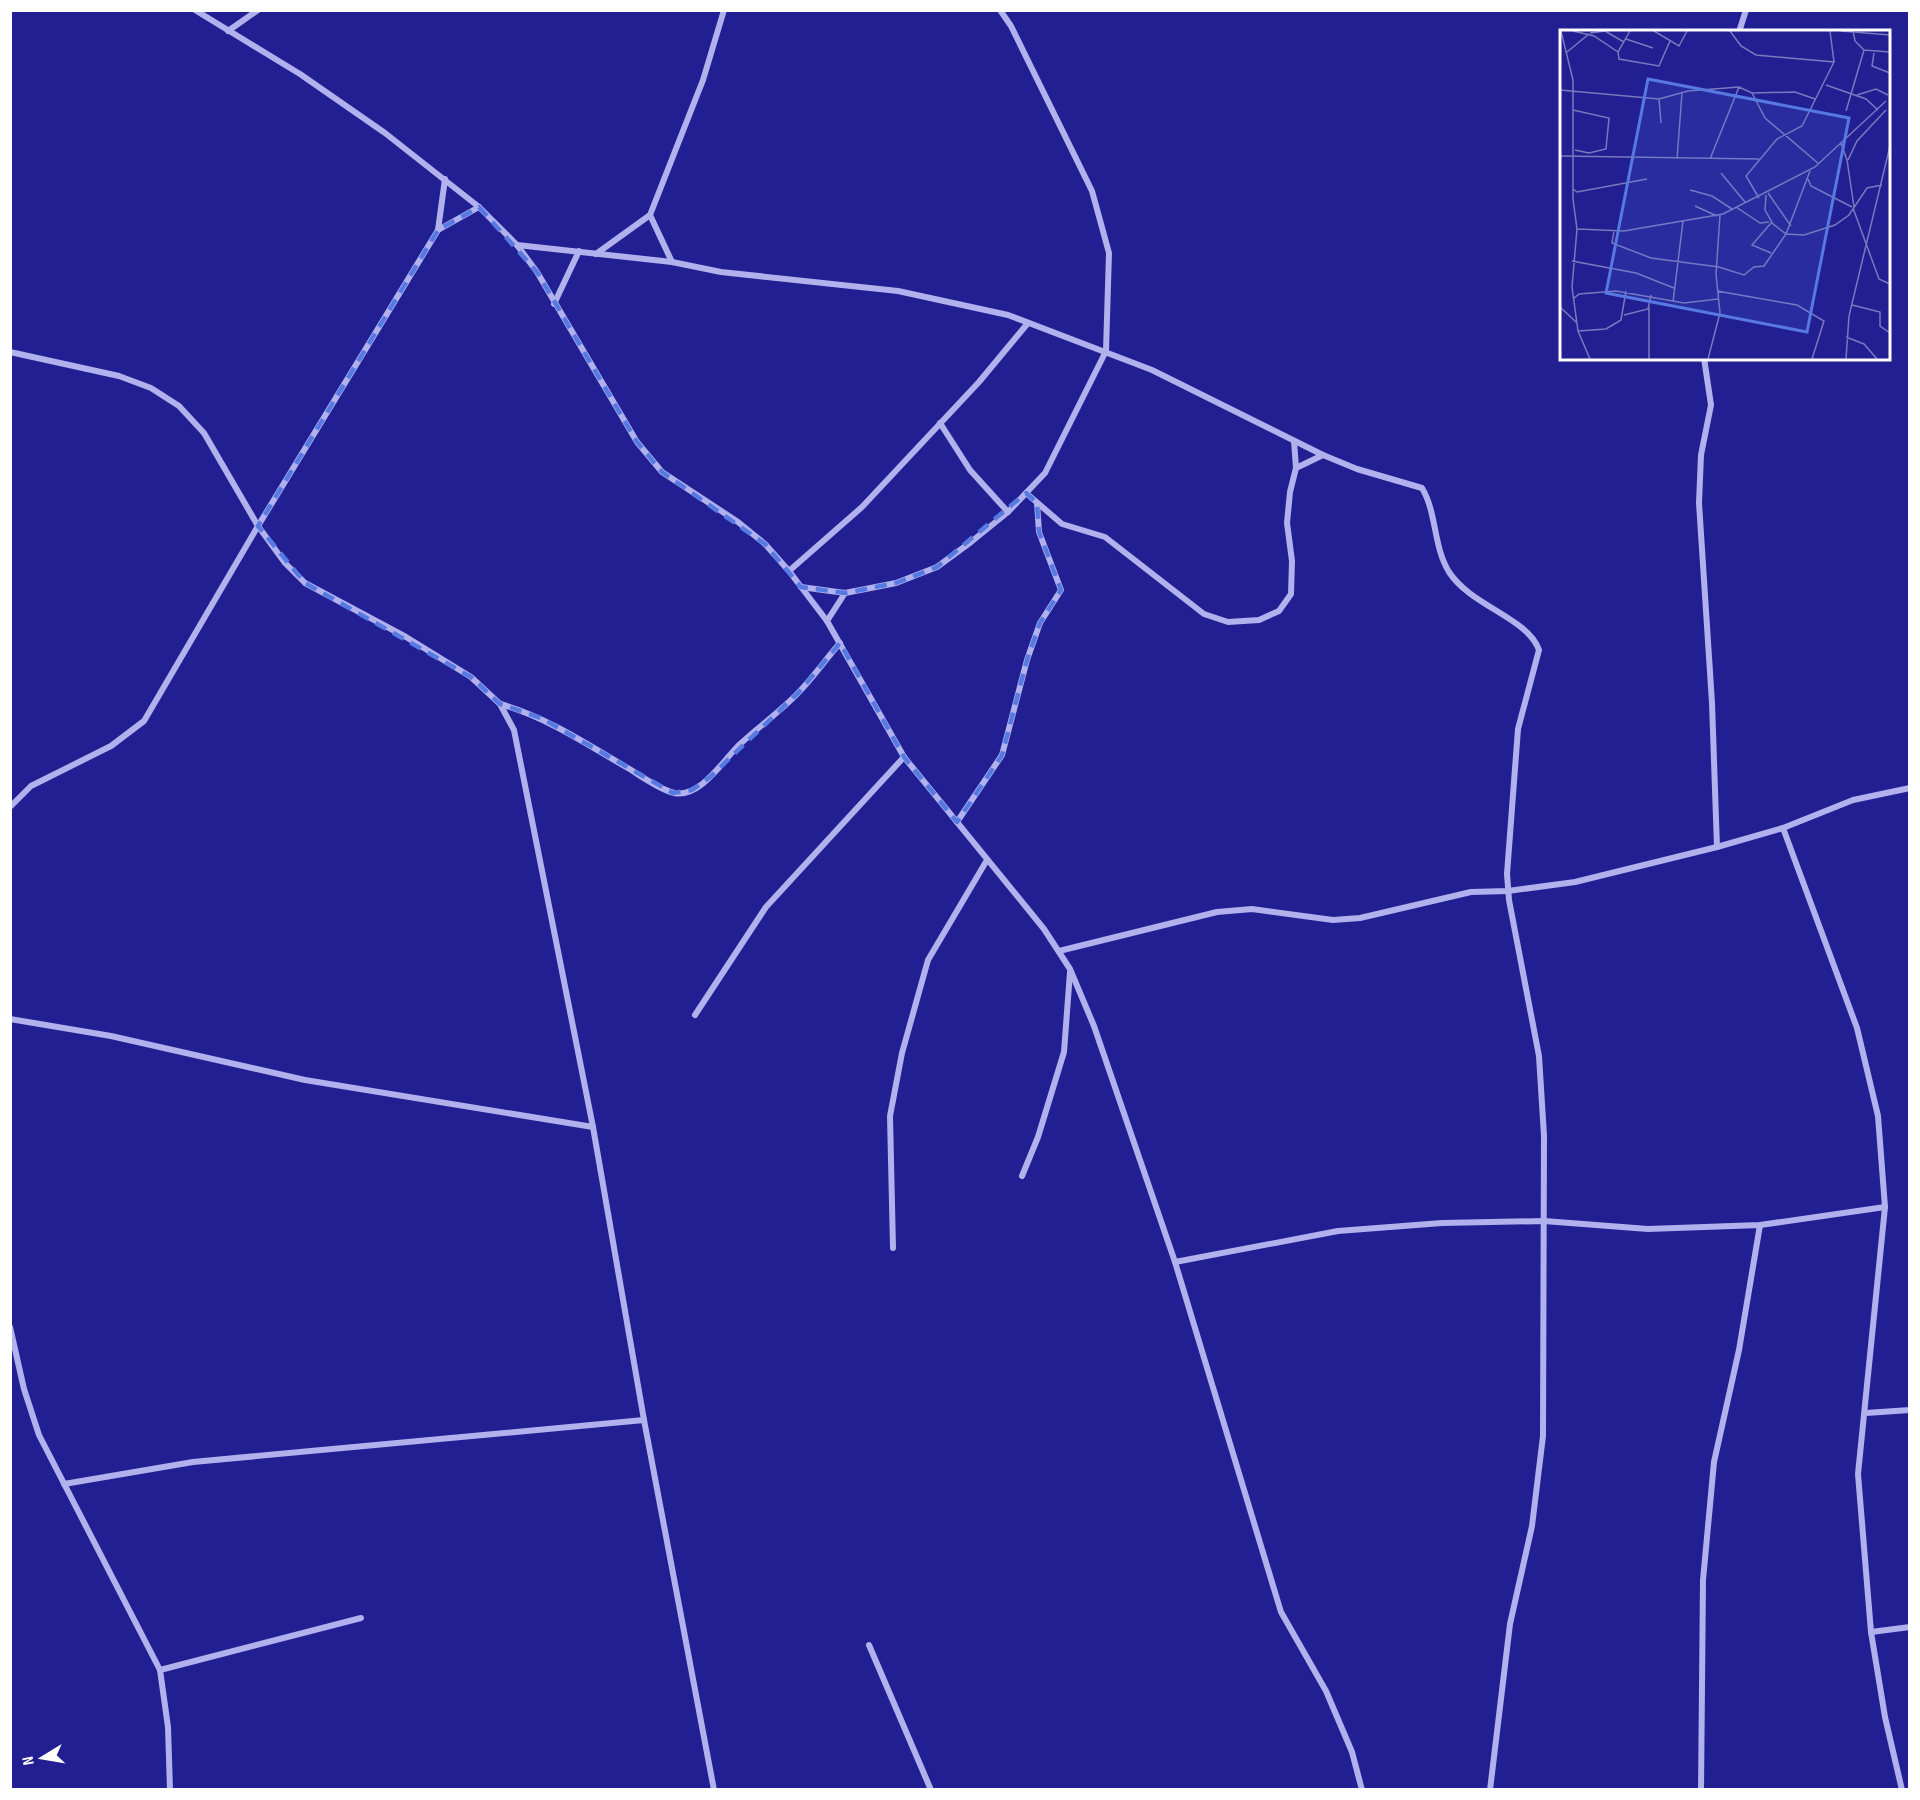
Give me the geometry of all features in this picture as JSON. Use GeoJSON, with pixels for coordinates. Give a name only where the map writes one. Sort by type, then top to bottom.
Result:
{"type":"FeatureCollection","features":[{"type":"Feature","properties":{"kind":"street"},"geometry":{"type":"LineString","coordinates":[[195,10],[352,109],[479,207],[516,245],[537,272],[637,442],[662,472],[738,522],[765,544],[789,571],[827,621],[904,757],[1044,929],[1059,951],[1070,969],[1094,1026],[1174,1262],[1281,1612],[1326,1691],[1352,1752],[1362,1790]]}},
{"type":"Feature","properties":{"kind":"street"},"geometry":{"type":"LineString","coordinates":[[228,31],[258,10]]}},
{"type":"Feature","properties":{"kind":"street"},"geometry":{"type":"LineString","coordinates":[[596,254],[650,215],[703,80],[724,10]]}},
{"type":"Feature","properties":{"kind":"street"},"geometry":{"type":"LineString","coordinates":[[801,587],[845,593],[896,584],[937,567],[1008,512],[1045,473],[1106,351],[1109,253],[1092,191],[1011,26],[1000,10]]}},
{"type":"Feature","properties":{"kind":"street"},"geometry":{"type":"LineString","coordinates":[[1740,30],[1746,10]]}},
{"type":"Feature","properties":{"kind":"street"},"geometry":{"type":"LineString","coordinates":[[10,807],[31,786],[111,746],[144,721],[258,526],[438,230],[445,179]]}},
{"type":"Feature","properties":{"kind":"street"},"geometry":{"type":"LineString","coordinates":[[438,230],[479,207]]}},
{"type":"Feature","properties":{"kind":"street"},"geometry":{"type":"LineString","coordinates":[[650,215],[672,262]]}},
{"type":"Feature","properties":{"kind":"street"},"geometry":{"type":"LineString","coordinates":[[516,245],[672,262],[721,272],[898,291],[1008,315],[1106,351],[1152,370],[1323,455],[1357,469],[1422,488],[1428,499],[1434,533],[1449,572],[1474,598],[1535,638],[1539,650],[1538,657],[1526,692],[1518,729],[1507,874],[1508,891],[1539,1056],[1544,1136],[1544,1436],[1540,1474],[1510,1624],[1490,1790]]}},
{"type":"Feature","properties":{"kind":"street"},"geometry":{"type":"LineString","coordinates":[[554,304],[579,251]]}},
{"type":"Feature","properties":{"kind":"street"},"geometry":{"type":"LineString","coordinates":[[789,571],[862,507],[940,423],[1028,322]]}},
{"type":"Feature","properties":{"kind":"street"},"geometry":{"type":"LineString","coordinates":[[10,352],[119,376],[151,388],[179,406],[204,433],[258,526],[285,563],[305,583],[406,637],[471,677],[500,704],[514,730],[593,1127],[644,1420],[714,1790]]}},
{"type":"Feature","properties":{"kind":"street"},"geometry":{"type":"LineString","coordinates":[[1704,360],[1712,405],[1701,455],[1699,503],[1712,703],[1717,847]]}},
{"type":"Feature","properties":{"kind":"street"},"geometry":{"type":"LineString","coordinates":[[940,423],[970,470],[1008,512]]}},
{"type":"Feature","properties":{"kind":"street"},"geometry":{"type":"LineString","coordinates":[[1026,493],[1062,524],[1105,537],[1204,614],[1228,622],[1260,620],[1279,611],[1291,594],[1292,561],[1287,523],[1290,492],[1296,468],[1294,441]]}},
{"type":"Feature","properties":{"kind":"street"},"geometry":{"type":"LineString","coordinates":[[1296,468],[1323,455]]}},
{"type":"Feature","properties":{"kind":"street"},"geometry":{"type":"LineString","coordinates":[[957,822],[1002,755],[1027,660],[1040,623],[1061,590],[1039,531],[1037,503]]}},
{"type":"Feature","properties":{"kind":"street"},"geometry":{"type":"LineString","coordinates":[[827,621],[845,593]]}},
{"type":"Feature","properties":{"kind":"street"},"geometry":{"type":"LineString","coordinates":[[500,704],[541,718],[653,783],[673,793],[683,793],[692,790],[710,777],[739,746],[764,726],[799,692],[840,643]]}},
{"type":"Feature","properties":{"kind":"street"},"geometry":{"type":"LineString","coordinates":[[695,1015],[766,906],[904,757]]}},
{"type":"Feature","properties":{"kind":"street"},"geometry":{"type":"LineString","coordinates":[[1059,951],[1216,912],[1260,910],[1334,920],[1360,918],[1471,892],[1508,891],[1575,882],[1717,847],[1783,828],[1852,801],[1910,788]]}},
{"type":"Feature","properties":{"kind":"street"},"geometry":{"type":"LineString","coordinates":[[1783,828],[1857,1028],[1869,1069],[1878,1116],[1886,1207],[1858,1474],[1871,1632],[1885,1717],[1902,1790]]}},
{"type":"Feature","properties":{"kind":"street"},"geometry":{"type":"LineString","coordinates":[[893,1248],[890,1116],[902,1053],[928,960],[987,860]]}},
{"type":"Feature","properties":{"kind":"street"},"geometry":{"type":"LineString","coordinates":[[1022,1176],[1038,1137],[1064,1052],[1070,969]]}},
{"type":"Feature","properties":{"kind":"street"},"geometry":{"type":"LineString","coordinates":[[10,1019],[111,1036],[305,1080],[593,1127]]}},
{"type":"Feature","properties":{"kind":"street"},"geometry":{"type":"LineString","coordinates":[[1174,1262],[1338,1231],[1442,1223],[1544,1221],[1648,1229],[1760,1225],[1886,1207]]}},
{"type":"Feature","properties":{"kind":"street"},"geometry":{"type":"LineString","coordinates":[[1701,1790],[1703,1580],[1713,1462],[1739,1350],[1760,1225]]}},
{"type":"Feature","properties":{"kind":"street"},"geometry":{"type":"LineString","coordinates":[[10,1327],[24,1389],[39,1435],[160,1670],[168,1727],[170,1790]]}},
{"type":"Feature","properties":{"kind":"street"},"geometry":{"type":"LineString","coordinates":[[1866,1413],[1910,1410]]}},
{"type":"Feature","properties":{"kind":"street"},"geometry":{"type":"LineString","coordinates":[[64,1484],[192,1462],[644,1420]]}},
{"type":"Feature","properties":{"kind":"street"},"geometry":{"type":"LineString","coordinates":[[160,1670],[361,1618]]}},
{"type":"Feature","properties":{"kind":"street"},"geometry":{"type":"LineString","coordinates":[[1871,1632],[1910,1627]]}},
{"type":"Feature","properties":{"kind":"street"},"geometry":{"type":"LineString","coordinates":[[869,1645],[930,1790]]}},
{"type":"Feature","properties":{"kind":"highlighted area"},"geometry":{"type":"Polygon","coordinates":[[[479,207],[537,272],[637,442],[662,472],[765,544],[801,587],[845,593],[896,583],[937,567],[1026,493],[1037,503],[1039,532],[1061,590],[1040,623],[1027,660],[1002,755],[957,822],[904,757],[840,643],[799,692],[710,777],[692,790],[673,793],[541,718],[500,704],[471,677],[305,583],[258,526],[438,230],[479,207]]]}}]}
